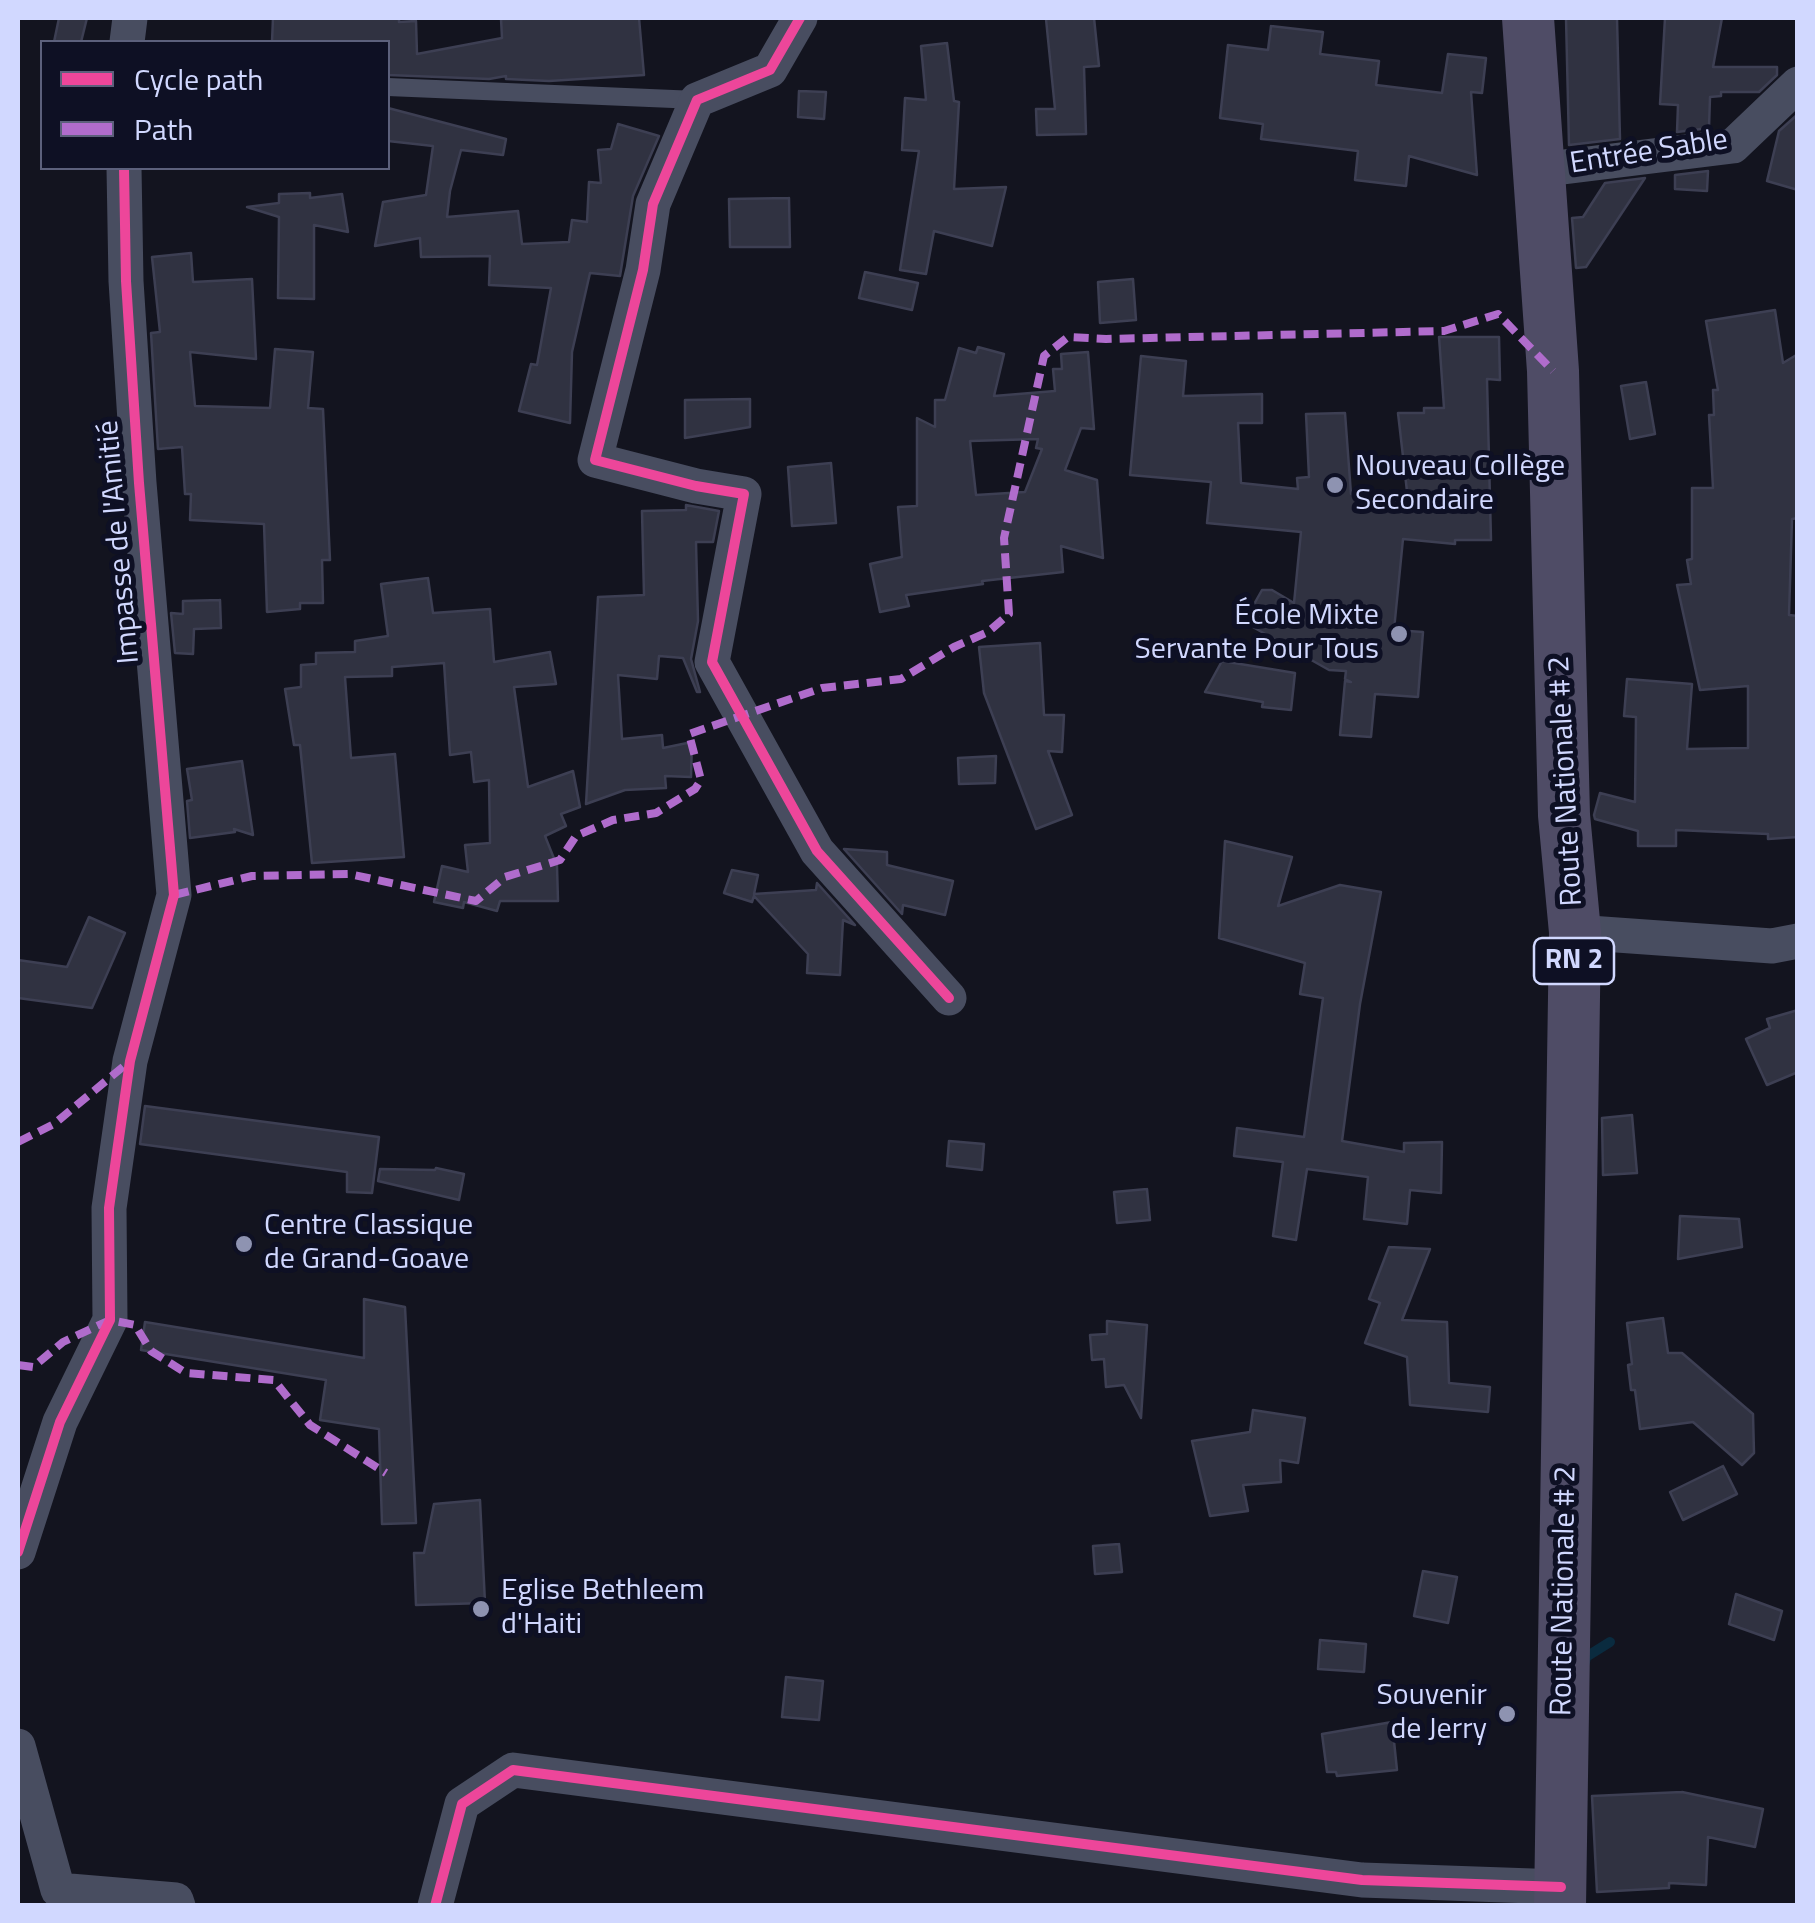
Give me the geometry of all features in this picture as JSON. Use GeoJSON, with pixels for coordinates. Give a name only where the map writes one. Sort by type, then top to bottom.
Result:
{"type":"FeatureCollection","features":[{"type":"Feature","properties":{"kind":"main road","name":"Route Nationale # 2"},"geometry":{"type":"LineString","coordinates":[[1528,18],[1553,371],[1564,815],[1575,932],[1561,1896]]}},
{"type":"Feature","properties":{"kind":"street"},"geometry":{"type":"LineString","coordinates":[[800,18],[770,70],[697,100],[653,204],[643,270],[594,460],[744,494],[712,662],[817,851],[949,998]]}},
{"type":"Feature","properties":{"kind":"street","name":"Entrée Sable"},"geometry":{"type":"LineString","coordinates":[[1539,170],[1733,146],[1798,84]]}},
{"type":"Feature","properties":{"kind":"street","name":"Impasse de l'Amitié"},"geometry":{"type":"LineString","coordinates":[[18,1552],[60,1422],[110,1320],[108,1208],[130,1061],[174,895],[139,483],[126,280],[124,170]]}},
{"type":"Feature","properties":{"kind":"street"},"geometry":{"type":"LineString","coordinates":[[1575,932],[1772,946],[1798,941]]}},
{"type":"Feature","properties":{"kind":"street"},"geometry":{"type":"LineString","coordinates":[[18,1746],[58,1890],[176,1900],[178,1906]]}},
{"type":"Feature","properties":{"kind":"street"},"geometry":{"type":"LineString","coordinates":[[435,1906],[462,1804],[513,1770],[1362,1880],[1561,1896]]}},
{"type":"Feature","properties":{"kind":"lane"},"geometry":{"type":"LineString","coordinates":[[390,88],[697,100]]}},
{"type":"Feature","properties":{"kind":"building"},"geometry":{"type":"Polygon","coordinates":[[[59,18],[87,18],[82,40],[54,40],[59,18]]]}},
{"type":"Feature","properties":{"kind":"building"},"geometry":{"type":"Polygon","coordinates":[[[273,18],[399,18],[399,22],[416,21],[417,54],[502,38],[501,19],[639,18],[644,75],[549,81],[506,76],[489,79],[390,75],[390,40],[272,40],[273,18]]]}},
{"type":"Feature","properties":{"kind":"building"},"geometry":{"type":"Polygon","coordinates":[[[1094,18],[1099,66],[1084,67],[1086,134],[1037,135],[1036,109],[1055,109],[1046,19],[1094,18]]]}},
{"type":"Feature","properties":{"kind":"building"},"geometry":{"type":"Polygon","coordinates":[[[1566,18],[1617,18],[1620,139],[1569,145],[1566,18]]]}},
{"type":"Feature","properties":{"kind":"building"},"geometry":{"type":"Polygon","coordinates":[[[1665,18],[1722,18],[1713,67],[1777,67],[1777,75],[1759,92],[1721,92],[1721,96],[1710,97],[1709,128],[1677,132],[1678,105],[1660,104],[1665,18]]]}},
{"type":"Feature","properties":{"kind":"building"},"geometry":{"type":"Polygon","coordinates":[[[1271,26],[1323,32],[1320,54],[1379,61],[1376,85],[1442,93],[1448,54],[1486,58],[1482,93],[1471,92],[1477,175],[1409,156],[1406,186],[1355,180],[1358,151],[1261,139],[1263,124],[1220,118],[1228,45],[1268,50],[1271,26]]]}},
{"type":"Feature","properties":{"kind":"building"},"geometry":{"type":"Polygon","coordinates":[[[947,43],[954,101],[959,102],[954,189],[1006,187],[992,246],[934,231],[926,274],[900,270],[919,151],[902,150],[905,98],[926,100],[921,46],[947,43]]]}},
{"type":"Feature","properties":{"kind":"building"},"geometry":{"type":"Polygon","coordinates":[[[799,91],[826,92],[824,119],[798,117],[799,91]]]}},
{"type":"Feature","properties":{"kind":"building"},"geometry":{"type":"Polygon","coordinates":[[[390,109],[506,139],[503,155],[461,150],[447,217],[518,211],[522,244],[569,242],[572,220],[587,222],[589,182],[601,183],[598,150],[611,149],[618,124],[659,136],[633,196],[620,276],[590,273],[572,352],[570,423],[519,411],[531,364],[537,365],[551,288],[489,285],[490,256],[421,257],[420,238],[375,246],[383,202],[426,195],[433,146],[390,141],[390,109]]]}},
{"type":"Feature","properties":{"kind":"building"},"geometry":{"type":"Polygon","coordinates":[[[1798,114],[1798,190],[1767,181],[1779,131],[1798,114]]]}},
{"type":"Feature","properties":{"kind":"building"},"geometry":{"type":"Polygon","coordinates":[[[1708,171],[1707,191],[1675,189],[1675,175],[1708,171]]]}},
{"type":"Feature","properties":{"kind":"building"},"geometry":{"type":"Polygon","coordinates":[[[1645,178],[1586,267],[1576,268],[1572,218],[1583,217],[1605,183],[1645,178]]]}},
{"type":"Feature","properties":{"kind":"building"},"geometry":{"type":"Polygon","coordinates":[[[310,193],[310,198],[342,194],[348,232],[314,225],[314,299],[278,298],[279,217],[247,207],[279,203],[279,194],[310,193]]]}},
{"type":"Feature","properties":{"kind":"building"},"geometry":{"type":"Polygon","coordinates":[[[789,198],[790,247],[730,247],[729,199],[789,198]]]}},
{"type":"Feature","properties":{"kind":"building"},"geometry":{"type":"Polygon","coordinates":[[[191,253],[193,282],[252,279],[256,359],[190,352],[195,406],[270,408],[275,349],[313,352],[308,408],[323,409],[330,560],[322,560],[323,603],[300,603],[300,609],[267,612],[264,524],[190,520],[191,494],[185,494],[182,447],[158,449],[151,333],[160,332],[152,257],[191,253]]]}},
{"type":"Feature","properties":{"kind":"building"},"geometry":{"type":"Polygon","coordinates":[[[865,272],[918,283],[912,310],[859,298],[865,272]]]}},
{"type":"Feature","properties":{"kind":"building"},"geometry":{"type":"Polygon","coordinates":[[[1133,279],[1136,320],[1100,323],[1098,282],[1133,279]]]}},
{"type":"Feature","properties":{"kind":"building"},"geometry":{"type":"Polygon","coordinates":[[[1775,310],[1783,363],[1798,354],[1798,518],[1792,519],[1789,615],[1798,616],[1798,837],[1768,839],[1768,834],[1676,830],[1676,846],[1638,846],[1638,831],[1595,819],[1594,815],[1600,793],[1635,802],[1636,717],[1624,716],[1627,679],[1692,684],[1687,749],[1748,748],[1748,686],[1700,690],[1677,585],[1691,584],[1687,560],[1692,559],[1692,488],[1713,488],[1709,415],[1714,415],[1713,390],[1718,390],[1706,321],[1775,310]]]}},
{"type":"Feature","properties":{"kind":"building"},"geometry":{"type":"Polygon","coordinates":[[[1439,337],[1499,337],[1500,380],[1487,379],[1491,540],[1455,540],[1455,544],[1403,539],[1394,630],[1423,632],[1418,697],[1375,694],[1371,737],[1340,735],[1345,681],[1351,682],[1345,679],[1346,671],[1329,670],[1244,622],[1262,590],[1272,590],[1294,603],[1301,532],[1207,523],[1211,482],[1130,475],[1141,356],[1186,361],[1183,396],[1262,394],[1262,423],[1238,423],[1241,483],[1298,489],[1297,478],[1309,477],[1306,414],[1345,413],[1351,494],[1408,500],[1398,413],[1444,408],[1439,337]]]}},
{"type":"Feature","properties":{"kind":"building"},"geometry":{"type":"Polygon","coordinates":[[[978,347],[1004,354],[994,396],[1055,391],[1053,369],[1062,369],[1061,354],[1088,352],[1094,429],[1081,428],[1065,470],[1097,480],[1103,558],[1061,546],[1063,572],[906,595],[909,606],[880,612],[870,564],[902,557],[898,507],[917,506],[917,418],[935,427],[935,400],[945,400],[959,348],[976,353],[978,347]],[[1038,439],[970,441],[976,495],[1025,492],[1042,449],[1036,448],[1038,439]]]}},
{"type":"Feature","properties":{"kind":"building"},"geometry":{"type":"Polygon","coordinates":[[[1646,382],[1655,434],[1630,439],[1621,386],[1646,382]]]}},
{"type":"Feature","properties":{"kind":"building"},"geometry":{"type":"Polygon","coordinates":[[[750,399],[750,427],[685,438],[685,400],[750,399]]]}},
{"type":"Feature","properties":{"kind":"building"},"geometry":{"type":"Polygon","coordinates":[[[831,463],[836,523],[792,526],[788,467],[831,463]]]}},
{"type":"Feature","properties":{"kind":"building"},"geometry":{"type":"Polygon","coordinates":[[[686,505],[719,511],[713,542],[696,542],[698,621],[691,659],[700,692],[683,658],[659,656],[657,679],[618,675],[622,739],[662,735],[663,748],[692,742],[691,777],[665,776],[666,788],[625,790],[586,804],[598,597],[644,595],[642,511],[686,510],[686,505]]]}},
{"type":"Feature","properties":{"kind":"building"},"geometry":{"type":"Polygon","coordinates":[[[428,578],[433,613],[490,609],[494,662],[550,652],[556,684],[514,687],[528,787],[573,771],[580,807],[561,814],[566,826],[545,836],[557,866],[558,901],[500,901],[497,911],[464,902],[463,908],[434,902],[442,866],[468,872],[465,845],[490,843],[489,780],[474,782],[471,752],[450,755],[444,663],[392,667],[392,676],[345,677],[351,758],[395,754],[404,857],[312,863],[300,745],[294,745],[285,689],[301,687],[301,665],[316,664],[316,653],[355,652],[355,641],[388,636],[381,584],[428,578]]]}},
{"type":"Feature","properties":{"kind":"building"},"geometry":{"type":"Polygon","coordinates":[[[220,600],[221,628],[194,629],[193,654],[175,653],[171,613],[183,614],[183,601],[220,600]]]}},
{"type":"Feature","properties":{"kind":"building"},"geometry":{"type":"Polygon","coordinates":[[[1040,643],[1044,715],[1064,715],[1062,752],[1048,751],[1072,815],[1036,829],[984,693],[979,647],[1040,643]]]}},
{"type":"Feature","properties":{"kind":"building"},"geometry":{"type":"Polygon","coordinates":[[[1222,661],[1295,673],[1291,710],[1262,707],[1263,702],[1205,692],[1222,661]]]}},
{"type":"Feature","properties":{"kind":"building"},"geometry":{"type":"Polygon","coordinates":[[[996,756],[995,783],[959,784],[958,758],[996,756]]]}},
{"type":"Feature","properties":{"kind":"building"},"geometry":{"type":"Polygon","coordinates":[[[242,761],[253,835],[234,829],[235,832],[190,838],[187,801],[192,800],[187,769],[242,761]]]}},
{"type":"Feature","properties":{"kind":"building"},"geometry":{"type":"Polygon","coordinates":[[[1225,841],[1292,857],[1278,906],[1340,885],[1381,892],[1360,1004],[1342,1141],[1404,1152],[1404,1143],[1442,1142],[1441,1193],[1410,1190],[1407,1224],[1364,1219],[1368,1177],[1307,1169],[1296,1240],[1273,1236],[1283,1162],[1234,1156],[1237,1128],[1304,1137],[1323,998],[1300,994],[1305,963],[1219,938],[1225,841]]]}},
{"type":"Feature","properties":{"kind":"building"},"geometry":{"type":"Polygon","coordinates":[[[844,849],[887,852],[887,865],[953,881],[945,915],[903,905],[902,914],[844,849]]]}},
{"type":"Feature","properties":{"kind":"building"},"geometry":{"type":"Polygon","coordinates":[[[732,870],[758,875],[754,894],[816,890],[817,883],[855,925],[843,920],[840,975],[807,973],[808,954],[754,896],[752,902],[724,893],[732,870]]]}},
{"type":"Feature","properties":{"kind":"building"},"geometry":{"type":"Polygon","coordinates":[[[89,917],[125,933],[92,1008],[18,998],[18,960],[67,967],[89,917]]]}},
{"type":"Feature","properties":{"kind":"building"},"geometry":{"type":"Polygon","coordinates":[[[1798,1010],[1798,1072],[1767,1085],[1746,1039],[1770,1028],[1767,1019],[1798,1010]]]}},
{"type":"Feature","properties":{"kind":"building"},"geometry":{"type":"Polygon","coordinates":[[[145,1106],[379,1137],[372,1193],[347,1192],[347,1172],[140,1144],[145,1106]]]}},
{"type":"Feature","properties":{"kind":"building"},"geometry":{"type":"Polygon","coordinates":[[[1632,1115],[1637,1173],[1603,1175],[1602,1118],[1632,1115]]]}},
{"type":"Feature","properties":{"kind":"building"},"geometry":{"type":"Polygon","coordinates":[[[949,1141],[984,1144],[982,1170],[947,1166],[949,1141]]]}},
{"type":"Feature","properties":{"kind":"building"},"geometry":{"type":"Polygon","coordinates":[[[436,1168],[464,1174],[459,1200],[378,1181],[380,1169],[436,1168]]]}},
{"type":"Feature","properties":{"kind":"building"},"geometry":{"type":"Polygon","coordinates":[[[1147,1189],[1150,1220],[1117,1223],[1114,1192],[1147,1189]]]}},
{"type":"Feature","properties":{"kind":"building"},"geometry":{"type":"Polygon","coordinates":[[[1680,1216],[1739,1219],[1742,1247],[1678,1259],[1680,1216]]]}},
{"type":"Feature","properties":{"kind":"building"},"geometry":{"type":"Polygon","coordinates":[[[1389,1247],[1430,1249],[1402,1320],[1447,1322],[1449,1383],[1490,1387],[1488,1412],[1410,1405],[1407,1357],[1365,1343],[1380,1303],[1369,1299],[1389,1247]]]}},
{"type":"Feature","properties":{"kind":"building"},"geometry":{"type":"Polygon","coordinates":[[[364,1299],[405,1307],[416,1523],[382,1524],[379,1429],[320,1420],[326,1380],[141,1350],[145,1322],[364,1358],[364,1299]]]}},
{"type":"Feature","properties":{"kind":"building"},"geometry":{"type":"Polygon","coordinates":[[[1663,1318],[1668,1353],[1682,1353],[1753,1414],[1754,1453],[1742,1465],[1693,1422],[1640,1429],[1635,1390],[1631,1390],[1627,1323],[1663,1318]]]}},
{"type":"Feature","properties":{"kind":"building"},"geometry":{"type":"Polygon","coordinates":[[[1107,1321],[1147,1325],[1141,1418],[1124,1385],[1106,1387],[1104,1359],[1092,1360],[1090,1335],[1107,1334],[1107,1321]]]}},
{"type":"Feature","properties":{"kind":"building"},"geometry":{"type":"Polygon","coordinates":[[[1253,1410],[1305,1418],[1298,1463],[1280,1460],[1281,1482],[1243,1485],[1248,1511],[1210,1516],[1192,1441],[1250,1432],[1253,1410]]]}},
{"type":"Feature","properties":{"kind":"building"},"geometry":{"type":"Polygon","coordinates":[[[1723,1466],[1737,1494],[1683,1520],[1670,1492],[1723,1466]]]}},
{"type":"Feature","properties":{"kind":"building"},"geometry":{"type":"Polygon","coordinates":[[[480,1500],[485,1603],[416,1605],[414,1553],[424,1553],[434,1504],[480,1500]]]}},
{"type":"Feature","properties":{"kind":"building"},"geometry":{"type":"Polygon","coordinates":[[[1119,1544],[1122,1572],[1095,1574],[1093,1546],[1119,1544]]]}},
{"type":"Feature","properties":{"kind":"building"},"geometry":{"type":"Polygon","coordinates":[[[1423,1571],[1457,1577],[1448,1623],[1414,1616],[1423,1571]]]}},
{"type":"Feature","properties":{"kind":"building"},"geometry":{"type":"Polygon","coordinates":[[[1736,1594],[1782,1611],[1774,1640],[1729,1624],[1736,1594]]]}},
{"type":"Feature","properties":{"kind":"building"},"geometry":{"type":"Polygon","coordinates":[[[1320,1640],[1366,1644],[1364,1672],[1318,1669],[1320,1640]]]}},
{"type":"Feature","properties":{"kind":"building"},"geometry":{"type":"Polygon","coordinates":[[[786,1677],[823,1681],[819,1720],[782,1717],[786,1677]]]}},
{"type":"Feature","properties":{"kind":"building"},"geometry":{"type":"Polygon","coordinates":[[[1392,1722],[1397,1770],[1337,1776],[1336,1772],[1327,1772],[1322,1734],[1392,1722]]]}},
{"type":"Feature","properties":{"kind":"building"},"geometry":{"type":"Polygon","coordinates":[[[1682,1792],[1763,1809],[1755,1847],[1708,1837],[1706,1885],[1669,1883],[1669,1888],[1597,1892],[1592,1796],[1682,1792]]]}},
{"type":"Feature","properties":{"kind":"waterway"},"geometry":{"type":"LineString","coordinates":[[1585,1662],[1586,1657],[1610,1642]]}},
{"type":"Feature","properties":{"kind":"marked path"},"geometry":{"type":"LineString","coordinates":[[174,895],[252,876],[349,874],[476,901],[505,877],[560,860],[576,836],[613,820],[656,813],[695,789],[701,780],[689,734],[822,688],[901,679],[988,632],[1009,614],[1004,538],[1044,356],[1068,337],[1444,331],[1498,314],[1553,371]]}},
{"type":"Feature","properties":{"kind":"marked path"},"geometry":{"type":"LineString","coordinates":[[18,1142],[54,1124],[130,1061]]}},
{"type":"Feature","properties":{"kind":"marked path"},"geometry":{"type":"LineString","coordinates":[[18,1365],[33,1367],[63,1342],[110,1320],[135,1325],[151,1351],[186,1373],[274,1380],[310,1425],[386,1473]]}},
{"type":"Feature","properties":{"kind":"cycle path"},"geometry":{"type":"LineString","coordinates":[[800,18],[770,70],[697,100],[653,204],[643,270],[595,460],[744,494],[712,662],[817,851],[949,998]]}},
{"type":"Feature","properties":{"kind":"cycle path"},"geometry":{"type":"LineString","coordinates":[[18,1552],[60,1422],[110,1320],[109,1208],[130,1061],[174,895],[139,483],[126,281],[124,170]]}},
{"type":"Feature","properties":{"kind":"cycle path"},"geometry":{"type":"LineString","coordinates":[[435,1906],[462,1804],[513,1770],[1362,1880],[1561,1887]]}},
{"type":"Feature","properties":{"kind":"place","name":"Nouveau Collège Secondaire"},"geometry":{"type":"Point","coordinates":[1335,485]}},
{"type":"Feature","properties":{"kind":"place","name":"École Mixte Servante Pour Tous"},"geometry":{"type":"Point","coordinates":[1399,634]}},
{"type":"Feature","properties":{"kind":"place","name":"Centre Classique de Grand-Goave"},"geometry":{"type":"Point","coordinates":[244,1244]}},
{"type":"Feature","properties":{"kind":"place","name":"Eglise Bethleem d'Haiti"},"geometry":{"type":"Point","coordinates":[481,1609]}},
{"type":"Feature","properties":{"kind":"place","name":"Souvenir de Jerry"},"geometry":{"type":"Point","coordinates":[1507,1714]}}]}
